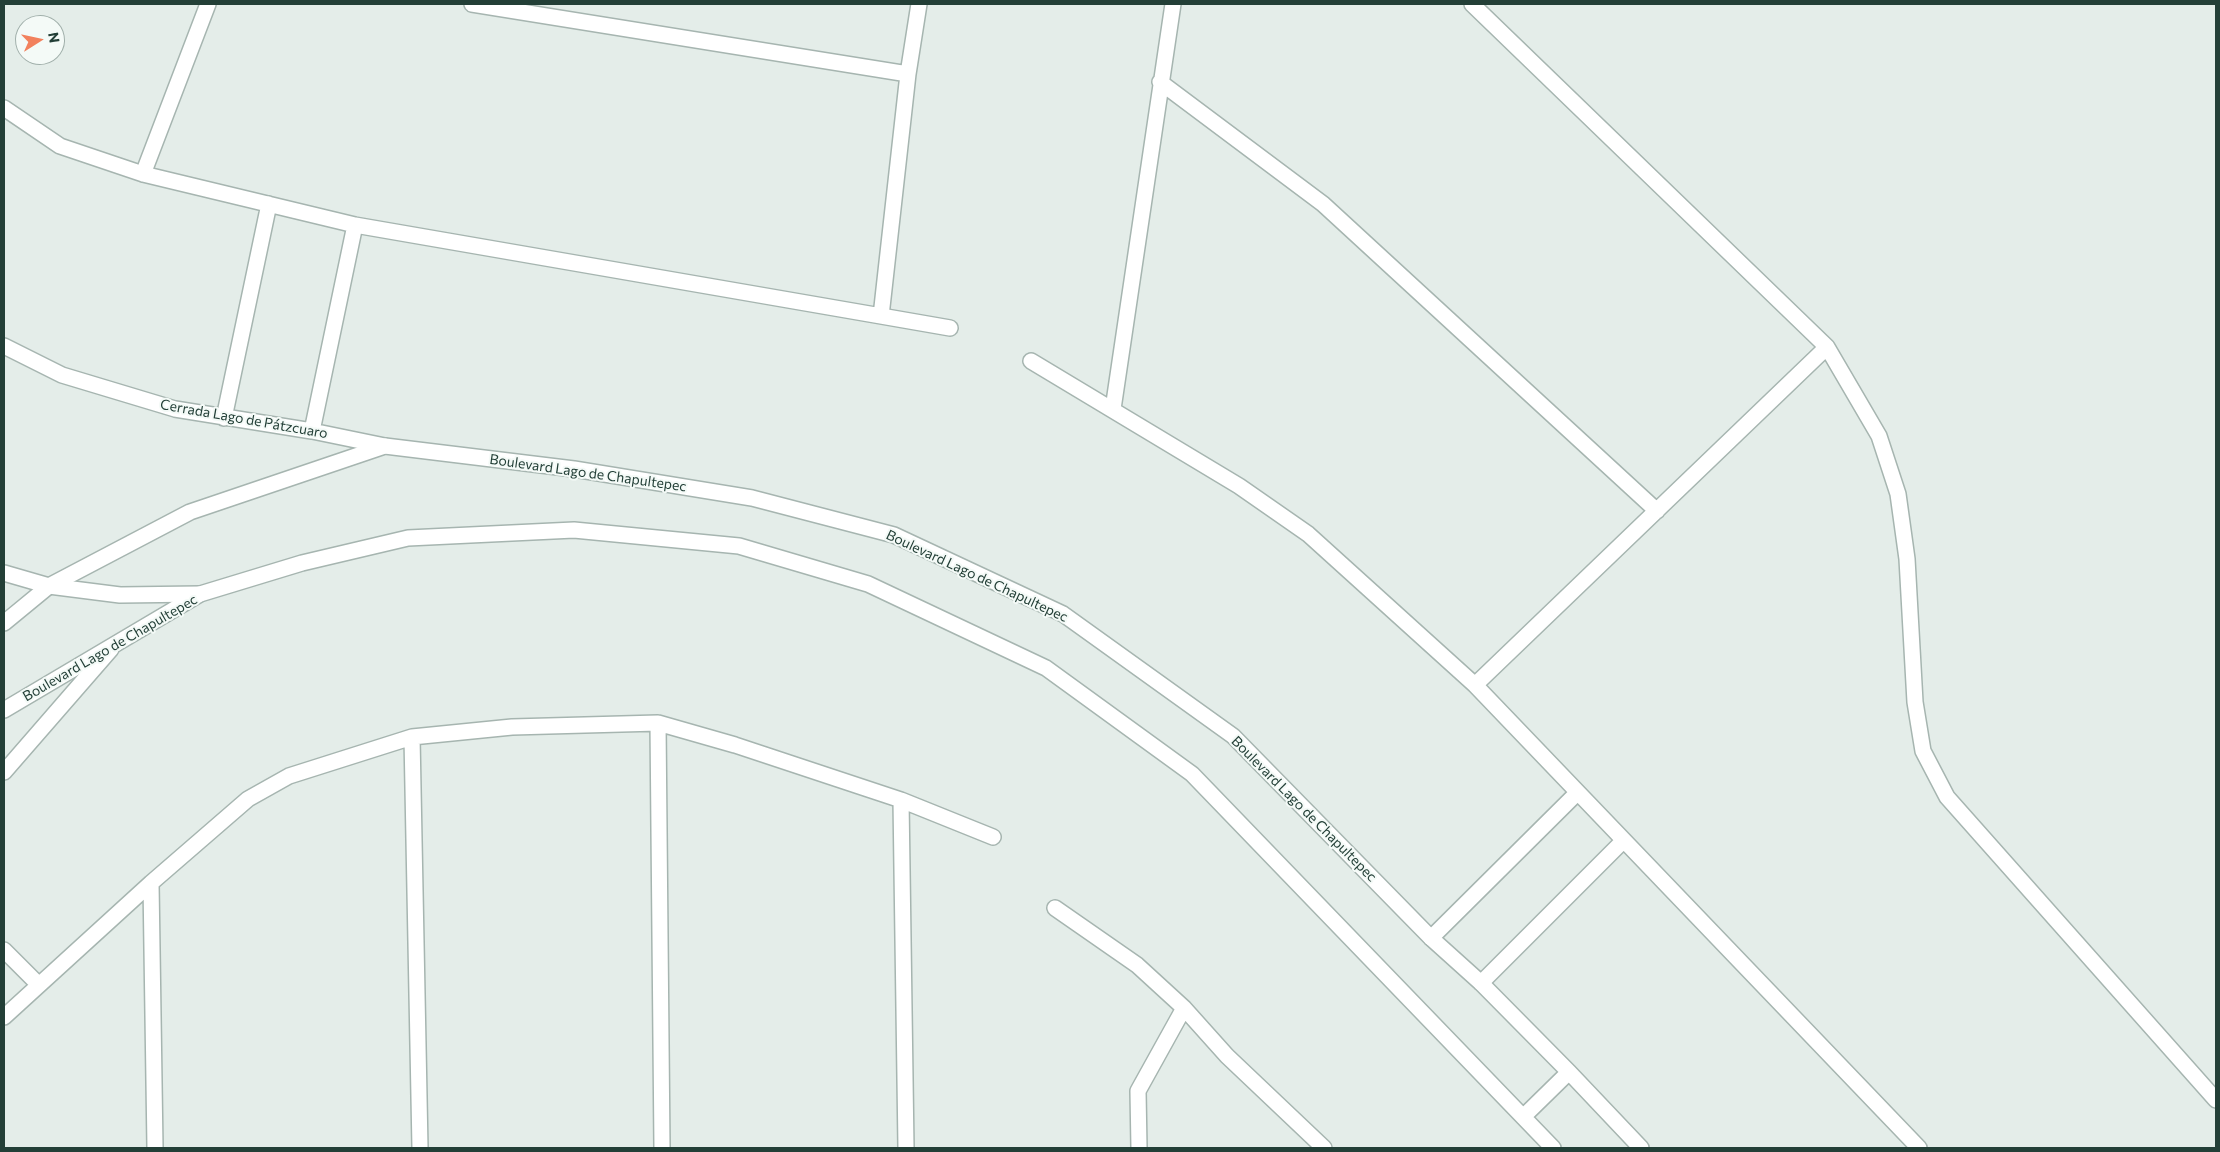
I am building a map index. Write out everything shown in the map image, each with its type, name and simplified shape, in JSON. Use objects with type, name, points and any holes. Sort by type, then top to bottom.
[{"type":"street","points":[[143,174],[208,4]]},
{"type":"street","points":[[472,4],[908,74]]},
{"type":"street","points":[[882,316],[908,74],[920,4]]},
{"type":"street","points":[[1113,409],[1173,4]]},
{"type":"street","points":[[1472,4],[1827,347],[1879,436],[1898,494],[1907,559],[1915,702],[1923,751],[1946,797],[2216,1100]]},
{"type":"street","points":[[1160,82],[1323,204],[1657,511]]},
{"type":"street","points":[[4,108],[60,146],[143,174],[355,225],[950,328]]},
{"type":"street","points":[[224,418],[268,204]]},
{"type":"street","points":[[312,431],[355,225]]},
{"type":"street","name":"Cerrada Lago de Pátzcuaro","points":[[4,346],[62,376],[175,409],[312,431],[385,446]]},
{"type":"street","points":[[1476,685],[1827,347]]},
{"type":"street","points":[[4,359],[21,356]]},
{"type":"street","points":[[1031,360],[1238,486],[1308,534],[1476,685],[1577,793],[1919,1148]]},
{"type":"street","name":"Boulevard Lago de Chapultepec","points":[[4,623],[49,586],[190,512],[385,446],[574,469],[752,498],[894,535],[1063,614],[1233,736],[1431,938],[1480,983],[1569,1072],[1641,1148]]},
{"type":"street","name":"Boulevard Lago de Chapultepec","points":[[4,710],[111,649],[200,594],[302,563],[408,538],[574,530],[739,546],[868,584],[1046,668],[1192,774],[1553,1148]]},
{"type":"street","points":[[4,573],[49,586],[120,595],[200,594]]},
{"type":"street","points":[[4,772],[111,649]]},
{"type":"street","points":[[658,723],[662,1148]]},
{"type":"street","points":[[4,1017],[151,883],[248,799],[289,776],[412,737],[512,727],[658,723],[735,745],[901,800],[993,837]]},
{"type":"street","points":[[412,737],[420,1148]]},
{"type":"street","points":[[1431,938],[1577,793]]},
{"type":"street","points":[[901,800],[906,1148]]},
{"type":"street","points":[[1480,983],[1623,841]]},
{"type":"street","points":[[151,883],[155,1148]]},
{"type":"street","points":[[1055,908],[1137,965],[1184,1008],[1227,1056],[1324,1148]]},
{"type":"street","points":[[4,950],[39,985]]},
{"type":"street","points":[[1139,1148],[1138,1091],[1184,1008]]},
{"type":"street","points":[[1523,1117],[1569,1072]]}]
